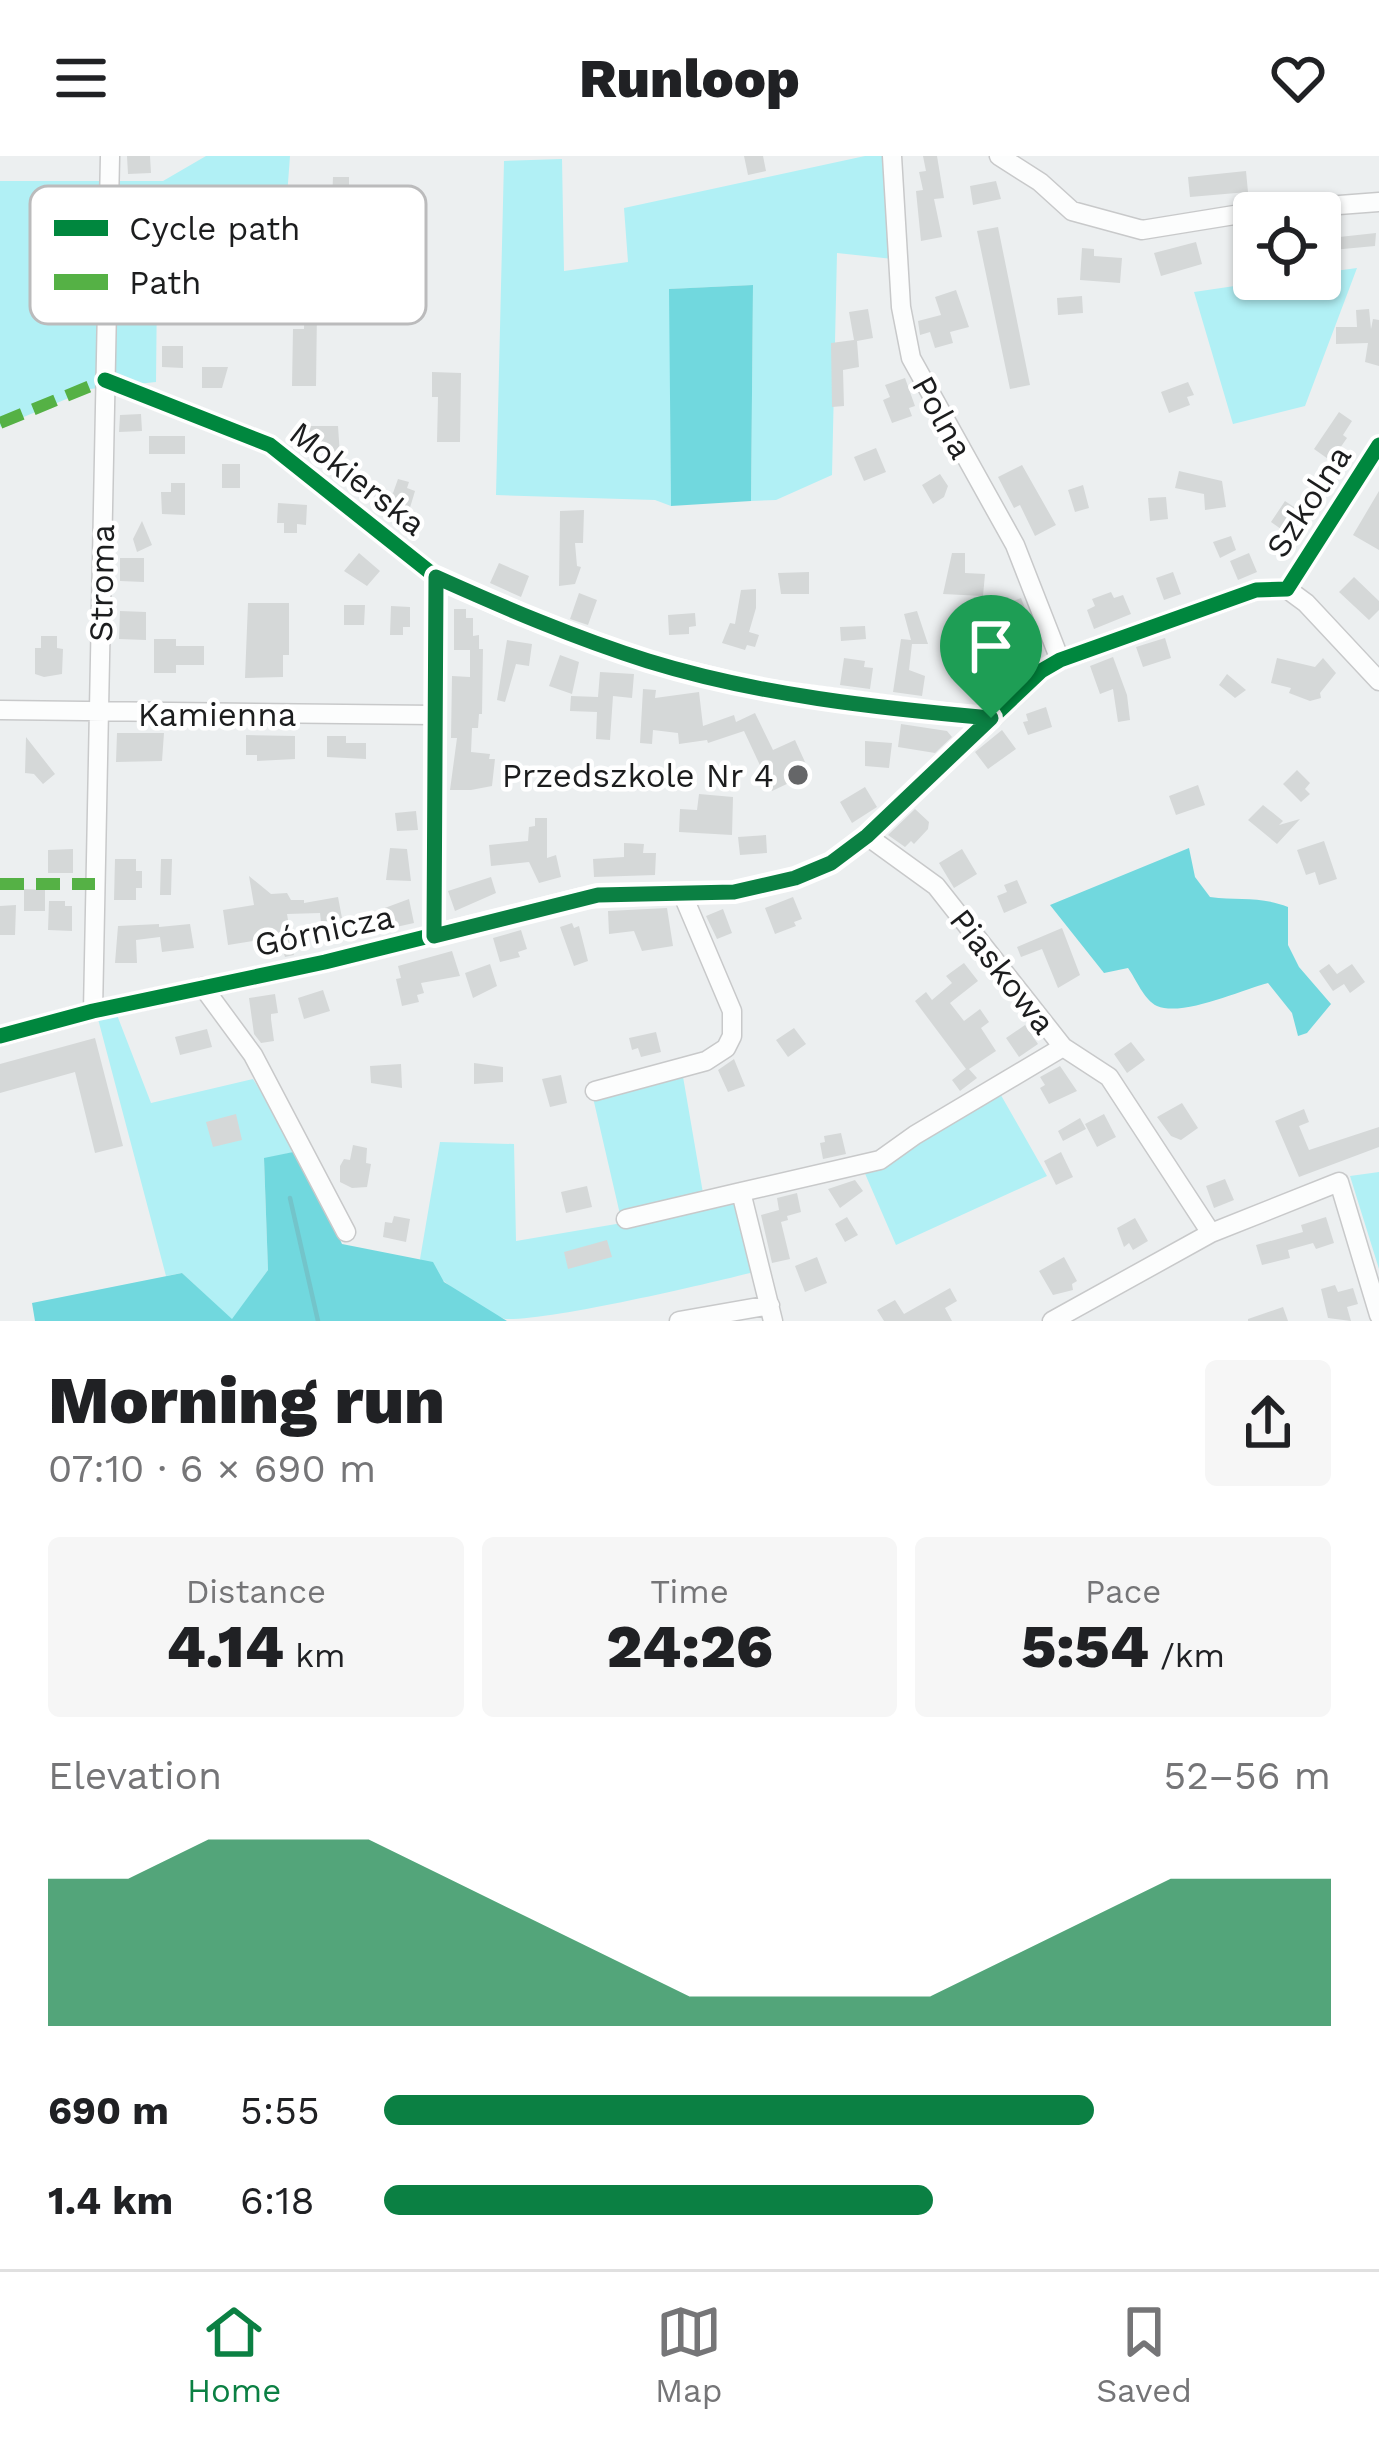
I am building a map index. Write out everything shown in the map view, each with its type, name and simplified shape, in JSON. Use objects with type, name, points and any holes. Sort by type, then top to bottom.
[{"type":"street","name":"Stroma","points":[[109,186],[110,156]]},
{"type":"street","name":"Polna","points":[[892,156],[901,307],[910,358],[1015,545],[1060,660]]},
{"type":"street","points":[[999,156],[1040,182],[1072,211],[1142,230],[1259,211],[1379,202]]},
{"type":"street","name":"Stroma","points":[[93,1011],[106,324]]},
{"type":"street","name":"Mokierska","points":[[105,380],[270,445],[436,577],[522,616],[650,662],[756,688],[991,718]]},
{"type":"street","name":"Szkolna","points":[[1379,445],[1288,589],[1379,681]]},
{"type":"street","points":[[434,936],[436,577]]},
{"type":"street","name":"Górnicza","points":[[0,1036],[598,895],[734,892],[795,878],[831,863],[867,836],[1023,685],[1060,660],[1256,590],[1288,589]]},
{"type":"street","name":"Kamienna","points":[[0,710],[434,715]]},
{"type":"street","name":"Piaskowa","points":[[867,836],[936,886],[1063,1047],[1109,1077],[1211,1233]]},
{"type":"street","points":[[595,1091],[706,1061],[726,1048],[732,1036],[732,1011],[682,892]]},
{"type":"street","points":[[202,987],[253,1055],[346,1232]]},
{"type":"street","points":[[626,1219],[880,1160],[1063,1047]]},
{"type":"street","points":[[1052,1321],[1211,1233],[1339,1182],[1379,1315]]},
{"type":"street","points":[[679,1321],[772,1313],[741,1192]]},
{"type":"shaded area","points":[[206,156],[290,156],[288,186],[30,186],[30,324],[157,324],[156,382],[90,389],[0,427],[0,181],[163,181]]},
{"type":"shaded area","points":[[865,156],[885,156],[893,259],[837,253],[832,475],[776,500],[751,501],[753,285],[670,289],[671,506],[655,500],[496,495],[504,161],[562,159],[564,271],[628,262],[624,208]]},
{"type":"shaded area","points":[[1357,268],[1305,406],[1233,424],[1194,292],[1233,286],[1233,300],[1341,300],[1341,270]]},
{"type":"shaded area","points":[[753,285],[751,501],[671,506],[669,289]]},
{"type":"shaded area","points":[[1189,848],[1195,877],[1210,897],[1288,907],[1288,945],[1299,967],[1331,1004],[1307,1033],[1298,1036],[1292,1013],[1268,983],[1182,1008],[1157,1006],[1128,968],[1104,973],[1050,905]]},
{"type":"shaded area","points":[[117,1015],[151,1103],[253,1079],[298,1151],[264,1159],[268,1270],[232,1320],[182,1273],[166,1276],[98,1019]]},
{"type":"shaded area","points":[[681,1065],[704,1199],[731,1194],[754,1272],[589,1308],[505,1319],[460,1294],[420,1259],[440,1142],[514,1144],[516,1241],[622,1223],[591,1089]]},
{"type":"shaded area","points":[[998,1090],[1047,1176],[896,1245],[863,1169]]},
{"type":"shaded area","points":[[298,1151],[342,1244],[433,1262],[444,1282],[507,1321],[35,1321],[32,1303],[182,1273],[232,1319],[268,1270],[264,1158]]},
{"type":"shaded area","points":[[1379,1172],[1379,1269],[1350,1176]]},
{"type":"building","points":[[127,156],[150,156],[151,173],[128,174]]},
{"type":"building","points":[[744,156],[763,156],[766,171],[748,175]]},
{"type":"building","points":[[923,156],[937,156],[944,198],[934,199],[942,237],[921,241],[916,191],[923,190],[919,172],[926,171]]},
{"type":"building","points":[[1246,171],[1248,192],[1190,197],[1188,177]]},
{"type":"building","points":[[333,177],[349,177],[349,186],[333,186]]},
{"type":"building","points":[[996,181],[1001,199],[973,205],[970,186]]},
{"type":"building","points":[[998,227],[1030,385],[1010,389],[977,231]]},
{"type":"building","points":[[1376,233],[1375,246],[1341,249],[1341,237]]},
{"type":"building","points":[[1196,242],[1202,264],[1161,276],[1154,253]]},
{"type":"building","points":[[1082,248],[1094,249],[1094,256],[1122,258],[1120,283],[1080,280]]},
{"type":"building","points":[[956,290],[969,327],[950,332],[953,343],[935,348],[930,332],[920,335],[918,321],[941,315],[935,297]]},
{"type":"building","points":[[1082,296],[1083,313],[1058,315],[1057,298]]},
{"type":"building","points":[[868,309],[873,338],[857,341],[859,367],[843,370],[844,406],[832,407],[831,343],[854,340],[849,312]]},
{"type":"building","points":[[1369,309],[1371,329],[1373,319],[1379,320],[1379,366],[1365,362],[1368,343],[1336,344],[1336,327],[1357,327],[1356,310]]},
{"type":"building","points":[[304,324],[317,324],[316,386],[292,386],[293,329],[304,329]]},
{"type":"building","points":[[162,346],[183,346],[183,368],[162,367]]},
{"type":"building","points":[[202,367],[228,367],[222,388],[202,388]]},
{"type":"building","points":[[432,372],[461,373],[460,442],[437,442],[438,397],[432,397]]},
{"type":"building","points":[[905,378],[915,406],[909,408],[912,416],[892,423],[883,400],[890,397],[885,385]]},
{"type":"building","points":[[1188,382],[1194,395],[1187,397],[1190,405],[1169,413],[1161,392]]},
{"type":"building","points":[[1339,412],[1352,421],[1331,461],[1314,449]]},
{"type":"building","points":[[141,414],[142,431],[119,432],[120,415]]},
{"type":"building","points":[[309,426],[338,426],[341,470],[327,458],[327,444],[309,444]]},
{"type":"building","points":[[149,436],[185,436],[185,454],[149,454]]},
{"type":"building","points":[[876,448],[886,472],[864,481],[854,457]]},
{"type":"building","points":[[222,464],[240,464],[240,488],[222,488]]},
{"type":"building","points":[[1022,465],[1056,525],[1035,536],[1020,505],[1014,508],[998,477]]},
{"type":"building","points":[[1179,471],[1222,481],[1226,507],[1205,510],[1204,494],[1175,488]]},
{"type":"building","points":[[940,474],[948,486],[944,497],[933,504],[922,485]]},
{"type":"building","points":[[398,479],[409,482],[407,488],[415,491],[409,511],[400,508],[395,520],[386,517],[388,510],[376,506],[375,487],[393,493]]},
{"type":"building","points":[[171,483],[185,483],[185,515],[162,514],[161,492],[171,492]]},
{"type":"building","points":[[1083,485],[1089,508],[1075,512],[1068,490]]},
{"type":"building","points":[[1379,491],[1379,550],[1353,535]]},
{"type":"building","points":[[1166,497],[1168,519],[1150,521],[1148,498]]},
{"type":"building","points":[[1285,501],[1303,513],[1288,534],[1271,522]]},
{"type":"building","points":[[278,503],[307,505],[306,525],[297,524],[297,533],[284,533],[284,523],[277,523]]},
{"type":"building","points":[[584,510],[583,543],[575,543],[577,566],[581,567],[575,584],[559,586],[560,511]]},
{"type":"building","points":[[142,521],[152,545],[137,552],[133,539]]},
{"type":"building","points":[[1231,536],[1236,550],[1220,558],[1213,542]]},
{"type":"building","points":[[359,553],[380,571],[367,586],[344,571]]},
{"type":"building","points":[[952,553],[965,553],[965,573],[985,574],[983,596],[943,594]]},
{"type":"building","points":[[1249,553],[1257,572],[1238,580],[1230,561]]},
{"type":"building","points":[[120,558],[144,558],[144,582],[120,581]]},
{"type":"building","points":[[499,563],[529,576],[521,597],[490,583]]},
{"type":"building","points":[[809,572],[809,594],[781,594],[778,573]]},
{"type":"building","points":[[1173,572],[1181,594],[1164,600],[1156,578]]},
{"type":"building","points":[[1354,577],[1379,601],[1379,610],[1369,620],[1339,592]]},
{"type":"building","points":[[756,589],[749,632],[759,635],[755,647],[747,645],[745,650],[722,643],[730,623],[735,624],[741,590]]},
{"type":"building","points":[[1111,592],[1114,598],[1123,595],[1131,614],[1094,629],[1087,610],[1095,606],[1092,599]]},
{"type":"building","points":[[579,593],[597,600],[588,625],[570,619]]},
{"type":"building","points":[[1021,598],[1042,651],[1024,658],[1017,640],[1025,637],[1013,601]]},
{"type":"building","points":[[248,603],[289,603],[289,655],[283,655],[283,677],[245,678]]},
{"type":"building","points":[[344,605],[365,605],[364,625],[344,625]]},
{"type":"building","points":[[391,606],[410,607],[410,627],[403,627],[403,635],[390,635]]},
{"type":"building","points":[[454,609],[466,609],[466,618],[473,618],[473,636],[479,635],[479,649],[483,649],[482,714],[478,728],[472,728],[471,752],[495,759],[492,786],[471,790],[450,790],[457,738],[451,738],[452,676],[470,677],[470,650],[454,650]]},
{"type":"building","points":[[120,611],[146,612],[146,640],[119,639]]},
{"type":"building","points":[[917,611],[928,644],[912,644],[909,670],[925,676],[922,696],[893,692],[901,639],[911,640],[904,614]]},
{"type":"building","points":[[695,613],[696,626],[689,627],[689,634],[669,635],[668,615]]},
{"type":"building","points":[[865,626],[866,639],[841,641],[840,627]]},
{"type":"building","points":[[41,636],[57,636],[57,648],[63,649],[62,674],[35,674],[35,648],[41,648]]},
{"type":"building","points":[[1165,638],[1171,658],[1143,667],[1136,647]]},
{"type":"building","points":[[154,639],[176,639],[176,646],[204,646],[204,665],[176,665],[176,673],[154,673]]},
{"type":"building","points":[[507,640],[532,644],[529,666],[516,664],[505,702],[497,700]]},
{"type":"building","points":[[560,655],[579,662],[572,694],[549,686]]},
{"type":"building","points":[[1113,657],[1127,695],[1130,720],[1118,722],[1113,689],[1100,694],[1090,666]]},
{"type":"building","points":[[844,658],[865,661],[864,667],[873,668],[870,689],[840,685]]},
{"type":"building","points":[[1277,658],[1315,667],[1323,658],[1336,673],[1321,698],[1310,701],[1289,693],[1291,688],[1271,683]]},
{"type":"building","points":[[600,672],[634,674],[632,698],[613,696],[610,740],[596,739],[597,712],[570,711],[571,696],[598,697]]},
{"type":"building","points":[[1227,674],[1246,690],[1235,698],[1219,685]]},
{"type":"building","points":[[643,689],[656,690],[655,698],[699,692],[703,726],[734,715],[736,722],[755,713],[773,750],[795,740],[810,773],[772,791],[744,731],[708,743],[679,744],[678,733],[653,730],[652,744],[640,743]]},
{"type":"building","points":[[1046,707],[1052,727],[1028,735],[1023,722],[1028,721],[1026,714]]},
{"type":"building","points":[[901,724],[947,731],[952,737],[935,753],[898,747]]},
{"type":"building","points":[[1002,730],[1016,749],[988,769],[975,752]]},
{"type":"building","points":[[117,733],[164,733],[162,761],[116,762]]},
{"type":"building","points":[[246,735],[295,736],[295,759],[257,761],[257,755],[246,755]]},
{"type":"building","points":[[327,736],[366,743],[366,759],[327,757]]},
{"type":"building","points":[[26,737],[55,774],[43,784],[34,774],[25,773]]},
{"type":"building","points":[[865,741],[892,743],[889,768],[865,766]]},
{"type":"building","points":[[1297,770],[1310,783],[1305,789],[1310,794],[1301,802],[1283,784]]},
{"type":"building","points":[[1198,785],[1205,805],[1176,815],[1169,796]]},
{"type":"building","points":[[865,787],[877,807],[852,823],[840,802]]},
{"type":"building","points":[[699,794],[733,797],[732,835],[679,832],[680,809],[697,810]]},
{"type":"building","points":[[1263,805],[1283,821],[1279,825],[1300,819],[1277,844],[1248,820]]},
{"type":"building","points":[[915,809],[929,822],[928,829],[905,847],[888,835]]},
{"type":"building","points":[[416,811],[418,830],[397,831],[395,813]]},
{"type":"building","points":[[535,818],[547,818],[547,858],[556,855],[561,877],[539,883],[529,862],[491,866],[489,845],[528,841]]},
{"type":"building","points":[[766,835],[767,853],[740,855],[738,837]]},
{"type":"building","points":[[1324,841],[1337,879],[1319,885],[1315,872],[1306,875],[1297,850]]},
{"type":"building","points":[[624,843],[644,844],[643,853],[656,853],[655,875],[594,877],[593,859],[624,857]]},
{"type":"building","points":[[390,848],[407,849],[411,881],[386,880]]},
{"type":"building","points":[[73,849],[73,873],[48,873],[48,850]]},
{"type":"building","points":[[962,849],[977,874],[954,888],[939,863]]},
{"type":"building","points":[[115,859],[136,859],[142,888],[136,888],[136,900],[114,900]]},
{"type":"building","points":[[161,859],[172,859],[171,895],[160,895]]},
{"type":"building","points":[[249,876],[271,894],[287,893],[291,900],[304,903],[338,897],[342,918],[321,922],[320,913],[287,914],[294,955],[285,957],[276,930],[265,933],[266,939],[228,945],[223,910],[254,905]]},
{"type":"building","points":[[491,877],[496,893],[455,911],[448,891]]},
{"type":"building","points":[[1017,880],[1027,903],[1004,913],[997,896],[1007,892],[1004,885]]},
{"type":"building","points":[[24,889],[45,890],[45,911],[24,911]]},
{"type":"building","points":[[793,897],[802,919],[775,934],[765,908]]},
{"type":"building","points":[[409,899],[414,923],[387,929],[382,909]]},
{"type":"building","points":[[49,901],[72,906],[72,931],[48,930]]},
{"type":"building","points":[[16,905],[15,935],[0,935],[0,906]]},
{"type":"building","points":[[667,908],[673,946],[642,951],[634,931],[609,934],[608,911]]},
{"type":"building","points":[[723,909],[732,933],[717,939],[706,916]]},
{"type":"building","points":[[572,923],[574,928],[579,926],[588,961],[574,966],[560,927]]},
{"type":"building","points":[[190,924],[194,948],[162,952],[160,937],[136,940],[137,963],[115,963],[118,926]]},
{"type":"building","points":[[1062,928],[1080,975],[1058,988],[1042,949],[1021,957],[1017,947]]},
{"type":"building","points":[[521,930],[527,949],[518,952],[520,957],[500,962],[493,938]]},
{"type":"building","points":[[452,951],[460,976],[421,983],[424,993],[417,995],[419,1002],[402,1006],[398,966]]},
{"type":"building","points":[[964,963],[978,981],[950,1003],[964,1021],[980,1009],[989,1022],[981,1028],[996,1051],[969,1069],[977,1078],[960,1091],[952,1080],[966,1069],[915,1001],[926,992],[932,1000],[952,983],[946,976]]},
{"type":"building","points":[[490,964],[497,986],[473,998],[465,973]]},
{"type":"building","points":[[1329,964],[1337,974],[1352,964],[1365,982],[1350,993],[1344,984],[1333,991],[1319,971]]},
{"type":"building","points":[[323,990],[330,1011],[304,1019],[298,998]]},
{"type":"building","points":[[275,994],[274,1041],[261,1043],[254,1034],[249,998]]},
{"type":"building","points":[[1025,1025],[1038,1044],[1019,1057],[1006,1038]]},
{"type":"building","points":[[794,1028],[806,1044],[788,1057],[776,1040]]},
{"type":"building","points":[[207,1029],[212,1047],[180,1055],[175,1037]]},
{"type":"building","points":[[656,1032],[661,1052],[641,1057],[638,1048],[632,1050],[629,1038]]},
{"type":"building","points":[[95,1038],[123,1146],[95,1153],[75,1072],[0,1093],[0,1064]]},
{"type":"building","points":[[1131,1042],[1145,1060],[1127,1073],[1114,1054]]},
{"type":"building","points":[[734,1059],[745,1086],[728,1092],[718,1070]]},
{"type":"building","points":[[474,1063],[503,1067],[503,1082],[474,1084]]},
{"type":"building","points":[[401,1064],[402,1088],[371,1083],[370,1066]]},
{"type":"building","points":[[1060,1066],[1077,1091],[1049,1104],[1040,1077]]},
{"type":"building","points":[[561,1075],[567,1103],[550,1107],[542,1079]]},
{"type":"building","points":[[1182,1103],[1198,1128],[1181,1140],[1171,1136],[1157,1117]]},
{"type":"building","points":[[1304,1109],[1309,1122],[1299,1126],[1309,1150],[1379,1127],[1379,1147],[1299,1177],[1275,1121]]},
{"type":"building","points":[[236,1114],[242,1140],[213,1147],[206,1122]]},
{"type":"building","points":[[1104,1114],[1116,1137],[1097,1147],[1085,1124]]},
{"type":"building","points":[[1080,1118],[1086,1129],[1063,1141],[1058,1131]]},
{"type":"building","points":[[841,1133],[846,1154],[823,1159],[820,1143],[825,1142],[824,1136]]},
{"type":"building","points":[[353,1145],[367,1148],[366,1163],[371,1164],[367,1187],[352,1188],[340,1182],[340,1166],[344,1159],[350,1160]]},
{"type":"building","points":[[1061,1152],[1073,1177],[1056,1185],[1044,1161]]},
{"type":"building","points":[[1225,1179],[1234,1200],[1214,1208],[1206,1186]]},
{"type":"building","points":[[855,1180],[863,1191],[840,1208],[828,1189]]},
{"type":"building","points":[[587,1186],[592,1207],[566,1213],[561,1192]]},
{"type":"building","points":[[797,1193],[801,1212],[781,1222],[790,1259],[772,1263],[761,1215],[779,1210],[777,1198]]},
{"type":"building","points":[[394,1216],[410,1219],[406,1242],[383,1237],[385,1222],[392,1223]]},
{"type":"building","points":[[847,1217],[858,1235],[845,1242],[835,1224]]},
{"type":"building","points":[[1326,1217],[1334,1243],[1288,1250],[1290,1258],[1262,1265],[1256,1245],[1303,1232],[1301,1225]]},
{"type":"building","points":[[1135,1218],[1148,1241],[1133,1250],[1129,1243],[1124,1247],[1117,1228]]},
{"type":"building","points":[[607,1240],[612,1257],[568,1269],[564,1252]]},
{"type":"building","points":[[817,1257],[827,1283],[805,1292],[795,1266]]},
{"type":"building","points":[[1064,1257],[1077,1281],[1073,1290],[1053,1295],[1039,1271]]},
{"type":"building","points":[[1335,1285],[1338,1292],[1353,1288],[1358,1304],[1347,1307],[1351,1321],[1328,1318],[1321,1289]]},
{"type":"building","points":[[950,1288],[957,1301],[945,1308],[952,1321],[884,1321],[877,1310],[895,1300],[904,1314]]},
{"type":"building","points":[[1283,1307],[1288,1321],[1248,1321],[1248,1319]]},
{"type":"waterway","points":[[290,1198],[318,1321]]},
{"type":"marked path","points":[[0,423],[105,380]]},
{"type":"marked path","points":[[0,884],[95,884]]},
{"type":"cycle path","points":[[105,380],[270,445],[436,577],[522,616],[650,662],[756,688],[991,719]]},
{"type":"cycle path","points":[[0,1036],[582,898],[734,892],[795,878],[831,863],[867,836],[1041,671],[1256,590],[1287,589],[1379,445]]},
{"type":"place","name":"Przedszkole Nr 4","points":[[798,775]]},
{"type":"route","points":[[436,577],[522,616],[650,662],[756,688],[991,718],[867,836],[831,863],[795,878],[734,892],[598,895],[434,936],[436,577]]}]
